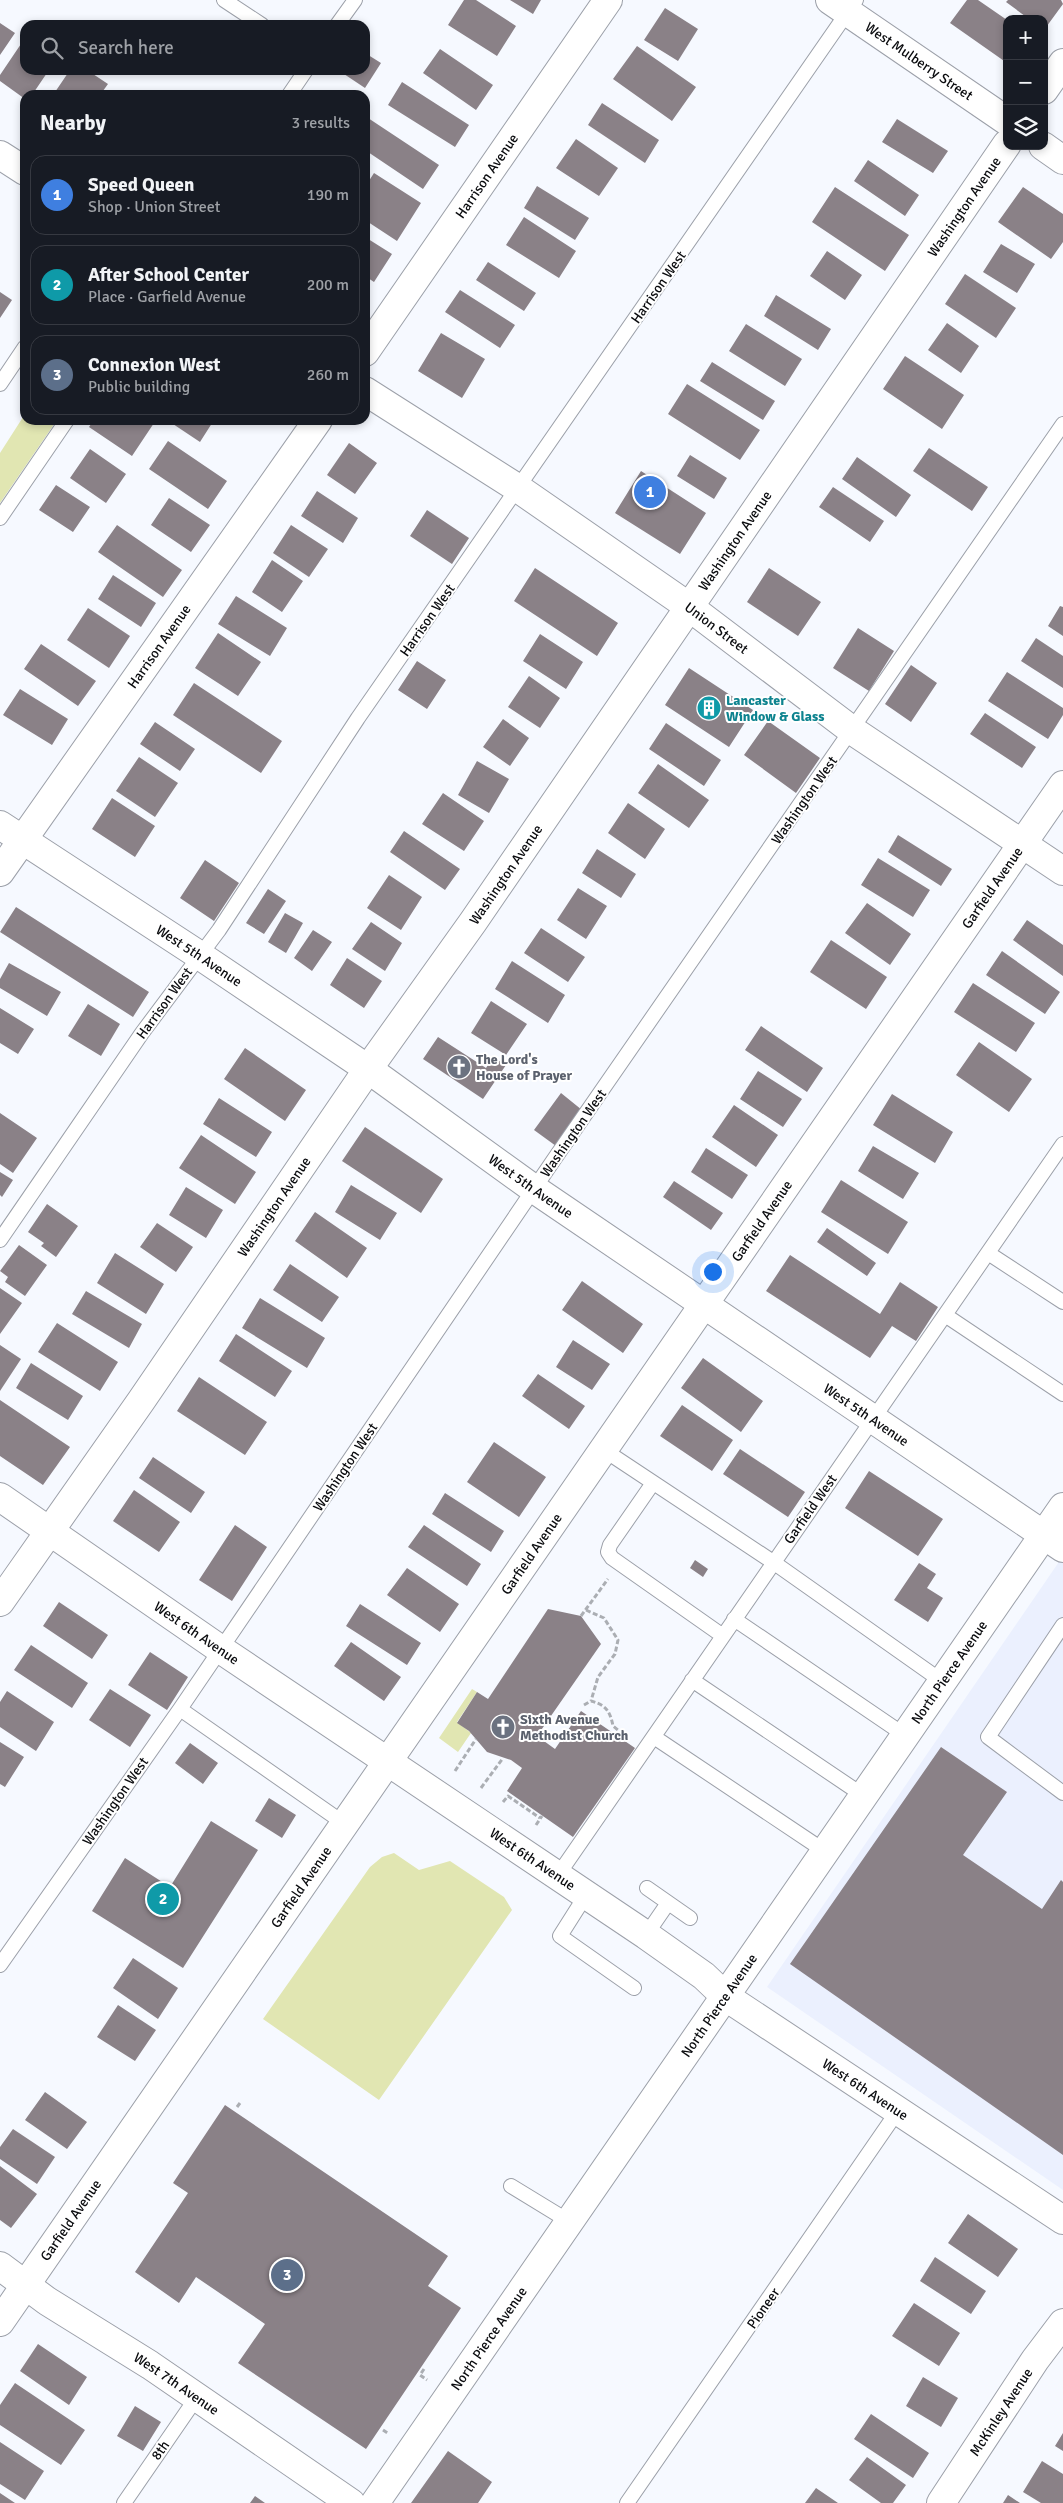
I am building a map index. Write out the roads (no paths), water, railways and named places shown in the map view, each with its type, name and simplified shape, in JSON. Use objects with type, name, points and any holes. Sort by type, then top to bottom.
[{"type":"street","name":"Harrison Avenue","points":[[370,345],[608,0]]},
{"type":"street","name":"West Mulberry Street","points":[[845,4],[1003,118]]},
{"type":"street","points":[[1048,84],[1063,63]]},
{"type":"street","name":"Washington Avenue","points":[[0,1602],[368,1069],[473,922],[688,606],[1003,150]]},
{"type":"street","points":[[1048,150],[1063,160]]},
{"type":"street","points":[[0,155],[20,168]]},
{"type":"street","name":"Union Street","points":[[370,394],[518,490],[688,606],[853,731],[1063,871]]},
{"type":"street","name":"Harrison Avenue","points":[[0,872],[314,425]]},
{"type":"street","name":"Garfield Avenue","points":[[0,2322],[1063,785]]},
{"type":"street","name":"West 5th Avenue","points":[[0,825],[199,955],[368,1069],[534,1190],[1053,1541]]},
{"type":"street","name":"West 6th Avenue","points":[[0,1497],[220,1649],[646,1935],[704,1976],[726,1997],[897,2112],[1063,2220]]},
{"type":"street","name":"North Pierce Avenue","points":[[375,2503],[942,1682],[1053,1541],[1063,1507]]},
{"type":"street","name":"West 7th Avenue","points":[[0,2266],[47,2301],[197,2397],[352,2503]]},
{"type":"street","name":"McKinley Avenue","points":[[941,2503],[1034,2360],[1063,2322]]},
{"type":"lane","points":[[224,0],[254,20]]},
{"type":"lane","points":[[341,20],[355,0]]},
{"type":"lane","name":"Harrison West","points":[[0,1240],[142,1033],[219,930],[364,710],[518,490],[845,4]]},
{"type":"lane","points":[[292,90],[303,75]]},
{"type":"lane","points":[[0,384],[20,354]]},
{"type":"lane","name":"Washington West","points":[[0,1965],[180,1709],[534,1190],[853,731],[1063,424]]},
{"type":"lane","points":[[0,518],[64,425]]},
{"type":"lane","name":"Garfield West","points":[[558,1875],[1063,1144]]},
{"type":"lane","points":[[988,1253],[1063,1302]]},
{"type":"lane","points":[[945,1315],[1063,1394]]},
{"type":"lane","points":[[604,1450],[773,1562],[942,1682]]},
{"type":"lane","points":[[653,1482],[610,1545],[610,1555],[723,1636]]},
{"type":"lane","points":[[734,1619],[906,1736]]},
{"type":"lane","points":[[1063,1625],[988,1737],[1063,1793]]},
{"type":"lane","points":[[692,1680],[864,1796]]},
{"type":"lane","points":[[180,1709],[345,1824]]},
{"type":"lane","points":[[654,1737],[826,1852]]},
{"type":"lane","points":[[647,1888],[690,1918]]},
{"type":"lane","points":[[586,1895],[560,1936],[634,1988]]},
{"type":"lane","points":[[646,1935],[668,1903]]},
{"type":"lane","name":"Pioneer","points":[[627,2503],[897,2112]]},
{"type":"lane","points":[[512,2186],[570,2222]]},
{"type":"lane","name":"8th","points":[[124,2503],[197,2397]]},
{"type":"place","name":"Speed Queen","points":[[650,492]]},
{"type":"place","name":"Lancaster Window & Glass","points":[[709,708]]},
{"type":"place","name":"The Lord's House of Prayer","points":[[459,1067]]},
{"type":"place","name":"Sixth Avenue Methodist Church","points":[[503,1727]]},
{"type":"place","name":"After School Center","points":[[163,1899]]},
{"type":"place","name":"Connexion West","points":[[287,2275]]}]
